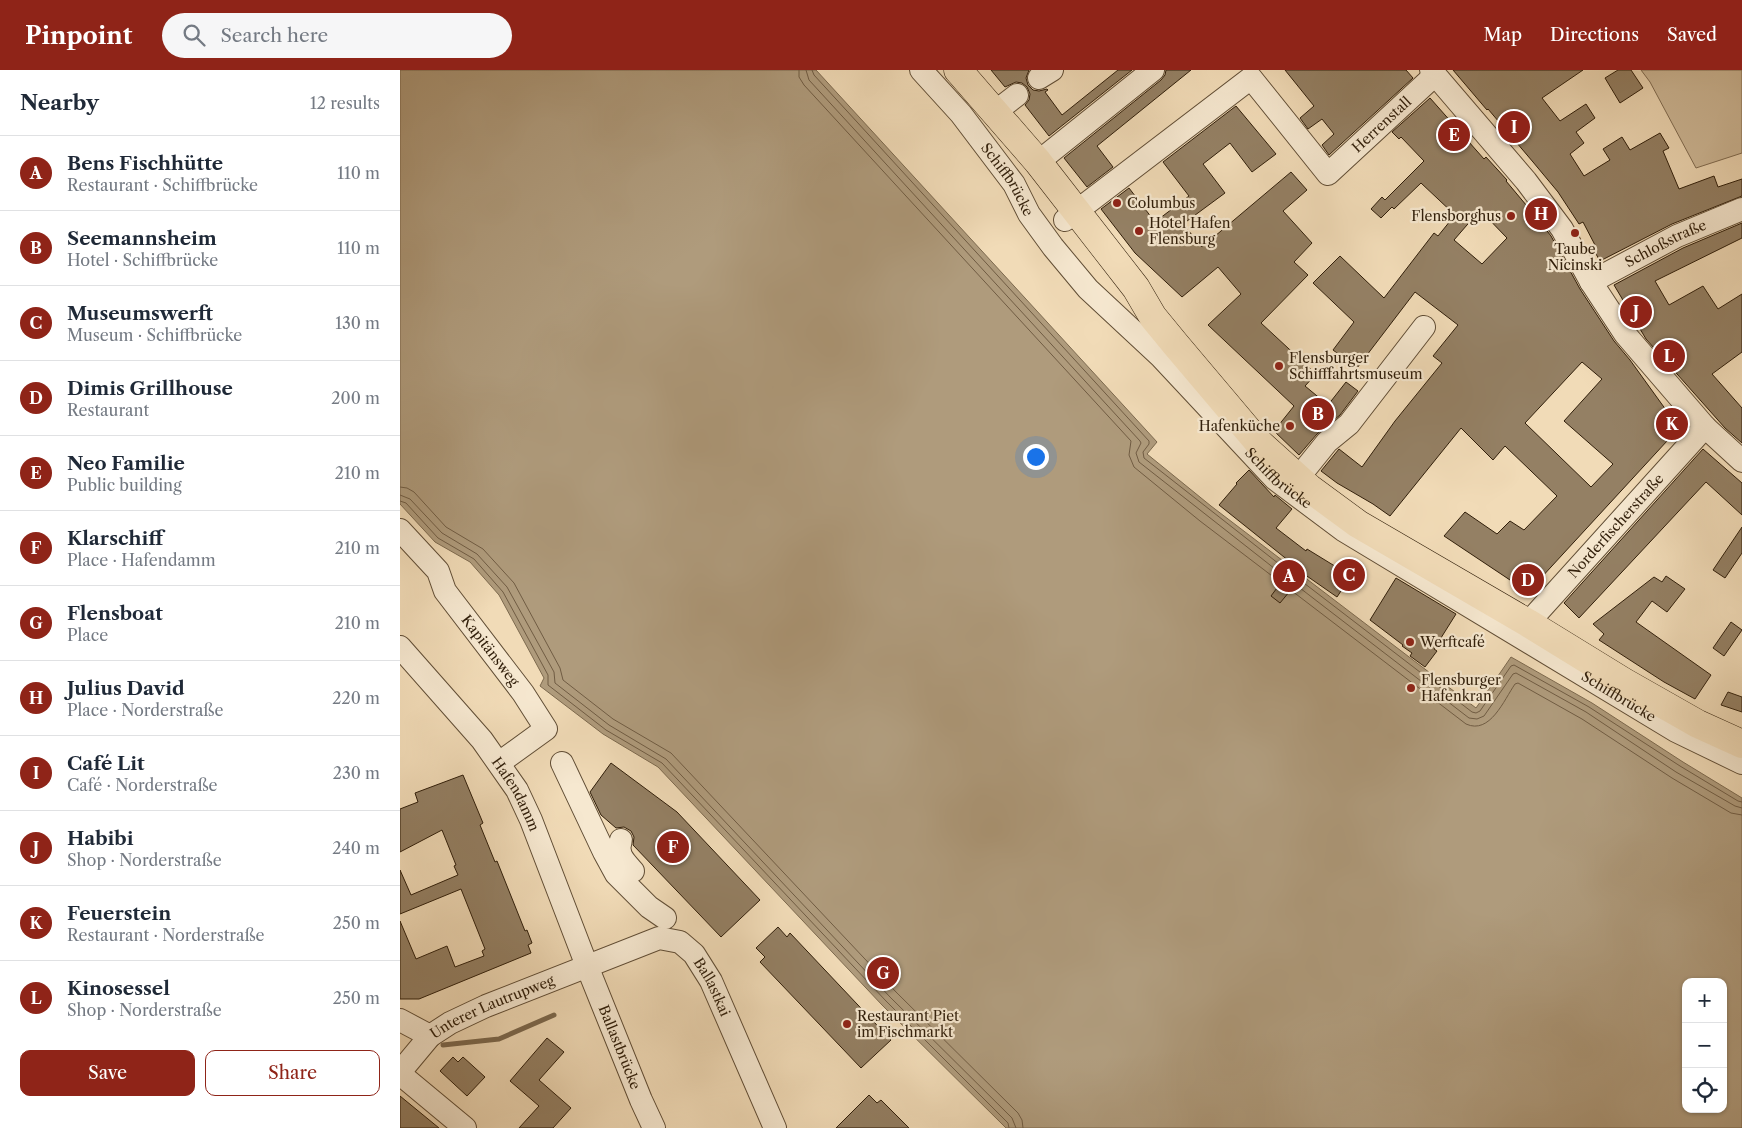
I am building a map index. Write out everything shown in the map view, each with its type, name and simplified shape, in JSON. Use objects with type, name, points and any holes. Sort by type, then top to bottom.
[{"type":"main road","name":"Schiffbrücke","points":[[938,70],[1136,288],[1153,317],[1258,442],[1309,488],[1358,524],[1528,623],[1624,682],[1690,720],[1742,744]]},
{"type":"main road","name":"Schiffbrücke","points":[[958,70],[1038,162],[1071,216]]},
{"type":"street","name":"Schiffbrücke","points":[[921,70],[961,114],[1014,184],[1029,214],[1048,241],[1088,289],[1161,357],[1275,479],[1342,530],[1676,731],[1742,763]]},
{"type":"street","points":[[1038,162],[1153,70]]},
{"type":"street","name":"Herrenstall","points":[[1071,216],[1251,78],[1328,174],[1433,73]]},
{"type":"street","points":[[1433,73],[1526,181],[1562,229],[1591,282],[1625,334],[1705,427],[1742,462]]},
{"type":"street","points":[[995,112],[1017,95]]},
{"type":"street","name":"Schloßstraße","points":[[1591,282],[1677,236],[1742,209]]},
{"type":"street","points":[[1298,478],[1327,442],[1349,424],[1424,327]]},
{"type":"street","name":"Norderfischerstraße","points":[[1528,623],[1705,427]]},
{"type":"street","name":"Kapitänsweg","points":[[400,530],[438,571],[445,591],[523,692],[546,729],[500,763]]},
{"type":"street","name":"Hafendamm","points":[[400,648],[482,740],[500,763],[517,790],[531,820],[587,966]]},
{"type":"street","points":[[562,764],[616,874],[649,907],[662,928]]},
{"type":"street","points":[[587,966],[662,928],[669,908],[621,858],[618,850],[621,840]]},
{"type":"street","name":"Ballastkai","points":[[662,928],[694,954],[711,981],[775,1128]]},
{"type":"street","name":"Unterer Lautrupweg","points":[[400,1020],[430,1036],[450,1023],[486,1006],[587,966]]},
{"type":"street","name":"Ballastbrücke","points":[[587,966],[654,1128]]},
{"type":"street","points":[[430,1036],[400,1073],[465,1128]]},
{"type":"shaded area","points":[[1641,70],[1742,70],[1742,153],[1696,168],[1650,82]]},
{"type":"water","points":[[400,70],[816,70],[1157,442],[1147,454],[1211,506],[1476,708],[1511,657],[1592,703],[1742,798],[1742,1128],[1006,1128],[882,1005],[658,767],[603,734],[540,686],[544,678],[499,595],[470,562],[435,542],[400,504]]},
{"type":"building","points":[[991,70],[1029,70],[1026,78],[1028,85],[1033,90],[1047,89],[1045,92],[1062,115],[1118,70],[1132,70],[1049,136],[1025,105],[1029,100],[1030,94],[1027,87],[1022,83],[1016,82],[1005,87]]},
{"type":"building","points":[[1166,70],[1191,70],[1097,146],[1113,167],[1087,187],[1064,158],[1161,80]]},
{"type":"building","points":[[1285,70],[1406,70],[1413,78],[1329,155],[1322,145],[1334,134],[1322,119],[1308,129],[1300,118],[1314,106]]},
{"type":"building","points":[[1453,70],[1583,70],[1542,98],[1560,121],[1586,104],[1595,118],[1576,132],[1584,143],[1570,154],[1584,176],[1610,160],[1603,149],[1622,137],[1630,150],[1660,133],[1669,148],[1663,151],[1679,189],[1714,176],[1718,187],[1742,179],[1742,196],[1672,224],[1600,261],[1592,247],[1595,245],[1583,222],[1579,224],[1558,192]]},
{"type":"building","points":[[1618,70],[1631,70],[1643,88],[1620,103],[1605,78]]},
{"type":"building","points":[[1430,98],[1484,159],[1486,157],[1507,180],[1551,236],[1580,289],[1614,341],[1679,428],[1528,592],[1444,536],[1465,512],[1497,534],[1510,521],[1524,530],[1557,496],[1505,446],[1493,460],[1461,428],[1390,516],[1321,471],[1339,449],[1362,467],[1395,421],[1442,363],[1433,356],[1458,325],[1415,292],[1357,368],[1333,350],[1354,322],[1313,283],[1340,256],[1384,298],[1434,233],[1438,236],[1455,215],[1421,183],[1394,209],[1392,207],[1381,218],[1371,209],[1382,197],[1385,200],[1424,161],[1401,137],[1399,139],[1392,132]],"holes":[[[1480,210],[1507,238],[1482,264],[1454,240]],[[1582,362],[1602,379],[1564,421],[1613,464],[1591,487],[1525,423]]]},
{"type":"building","points":[[1236,106],[1276,154],[1252,172],[1230,143],[1203,164],[1225,193],[1183,224],[1202,247],[1291,172],[1307,190],[1283,211],[1312,243],[1294,262],[1308,275],[1261,323],[1316,374],[1305,386],[1328,405],[1346,382],[1358,391],[1340,415],[1317,434],[1299,455],[1274,431],[1294,406],[1208,325],[1241,294],[1218,267],[1182,297],[1135,253],[1101,209],[1129,188],[1155,222],[1189,196],[1163,162]]},
{"type":"building","points":[[1742,223],[1742,238],[1655,281],[1669,305],[1703,286],[1718,309],[1742,294],[1742,352],[1712,374],[1742,408],[1742,443],[1725,428],[1646,339],[1614,285],[1683,248]]},
{"type":"building","points":[[1703,449],[1742,483],[1742,515],[1706,482],[1579,618],[1564,603]]},
{"type":"building","points":[[1249,470],[1274,497],[1275,495],[1292,509],[1276,528],[1306,551],[1307,549],[1351,576],[1337,597],[1304,574],[1280,603],[1271,596],[1294,565],[1219,505]]},
{"type":"building","points":[[1742,527],[1742,553],[1725,578],[1713,570]]},
{"type":"building","points":[[1666,576],[1685,589],[1667,612],[1652,601],[1636,622],[1711,675],[1695,699],[1664,682],[1599,640],[1604,634],[1593,624],[1654,577],[1662,582]]},
{"type":"building","points":[[1396,578],[1456,614],[1434,649],[1437,651],[1425,667],[1410,656],[1412,653],[1403,645],[1370,620]]},
{"type":"building","points":[[1731,622],[1742,630],[1724,656],[1713,648]]},
{"type":"building","points":[[1728,692],[1742,697],[1742,712],[1721,705]]},
{"type":"building","points":[[611,763],[677,812],[760,900],[721,937],[633,845],[634,837],[631,831],[624,827],[616,828],[601,815],[590,792]]},
{"type":"building","points":[[463,775],[483,823],[480,825],[495,862],[497,861],[525,931],[527,930],[532,943],[528,945],[531,953],[419,999],[400,999],[400,921],[416,959],[447,946],[455,967],[484,956],[482,951],[485,949],[461,889],[400,914],[400,870],[411,895],[458,875],[442,830],[400,852],[400,809],[418,802],[415,793]]},
{"type":"building","points":[[778,927],[787,937],[790,933],[891,1040],[861,1068],[760,962],[765,957],[756,948]]},
{"type":"building","points":[[547,1038],[564,1052],[539,1080],[571,1108],[553,1128],[519,1128],[539,1106],[510,1081]]},
{"type":"building","points":[[453,1057],[458,1062],[463,1057],[485,1077],[467,1096],[440,1071]]},
{"type":"building","points":[[869,1095],[877,1103],[881,1100],[909,1128],[836,1128]]},
{"type":"building","points":[[400,1096],[439,1128],[400,1128]]},
{"type":"waterway","points":[[443,1045],[499,1039],[554,1015]]},
{"type":"place","name":"Café Lit","points":[[1514,127]]},
{"type":"place","name":"Neo Familie","points":[[1454,135]]},
{"type":"place","name":"Columbus","points":[[1117,203]]},
{"type":"place","name":"Julius David","points":[[1541,214]]},
{"type":"place","name":"Flensborghus","points":[[1511,216]]},
{"type":"place","name":"Hotel Hafen Flensburg","points":[[1139,231]]},
{"type":"place","name":"Taube Nicinski","points":[[1575,233]]},
{"type":"place","name":"Habibi","points":[[1636,312]]},
{"type":"place","name":"Kinosessel","points":[[1669,356]]},
{"type":"place","name":"Flensburger Schifffahrtsmuseum","points":[[1279,366]]},
{"type":"place","name":"Seemannsheim","points":[[1318,414]]},
{"type":"place","name":"Feuerstein","points":[[1672,424]]},
{"type":"place","name":"Hafenküche","points":[[1290,426]]},
{"type":"place","name":"Museumswerft","points":[[1349,575]]},
{"type":"place","name":"Bens Fischhütte","points":[[1289,576]]},
{"type":"place","name":"Dimis Grillhouse","points":[[1528,580]]},
{"type":"place","name":"Werftcafé","points":[[1410,642]]},
{"type":"place","name":"Flensburger Hafenkran","points":[[1411,688]]},
{"type":"place","name":"Klarschiff","points":[[673,847]]},
{"type":"place","name":"Flensboat","points":[[883,973]]},
{"type":"place","name":"Restaurant Piet im Fischmarkt","points":[[847,1024]]}]
